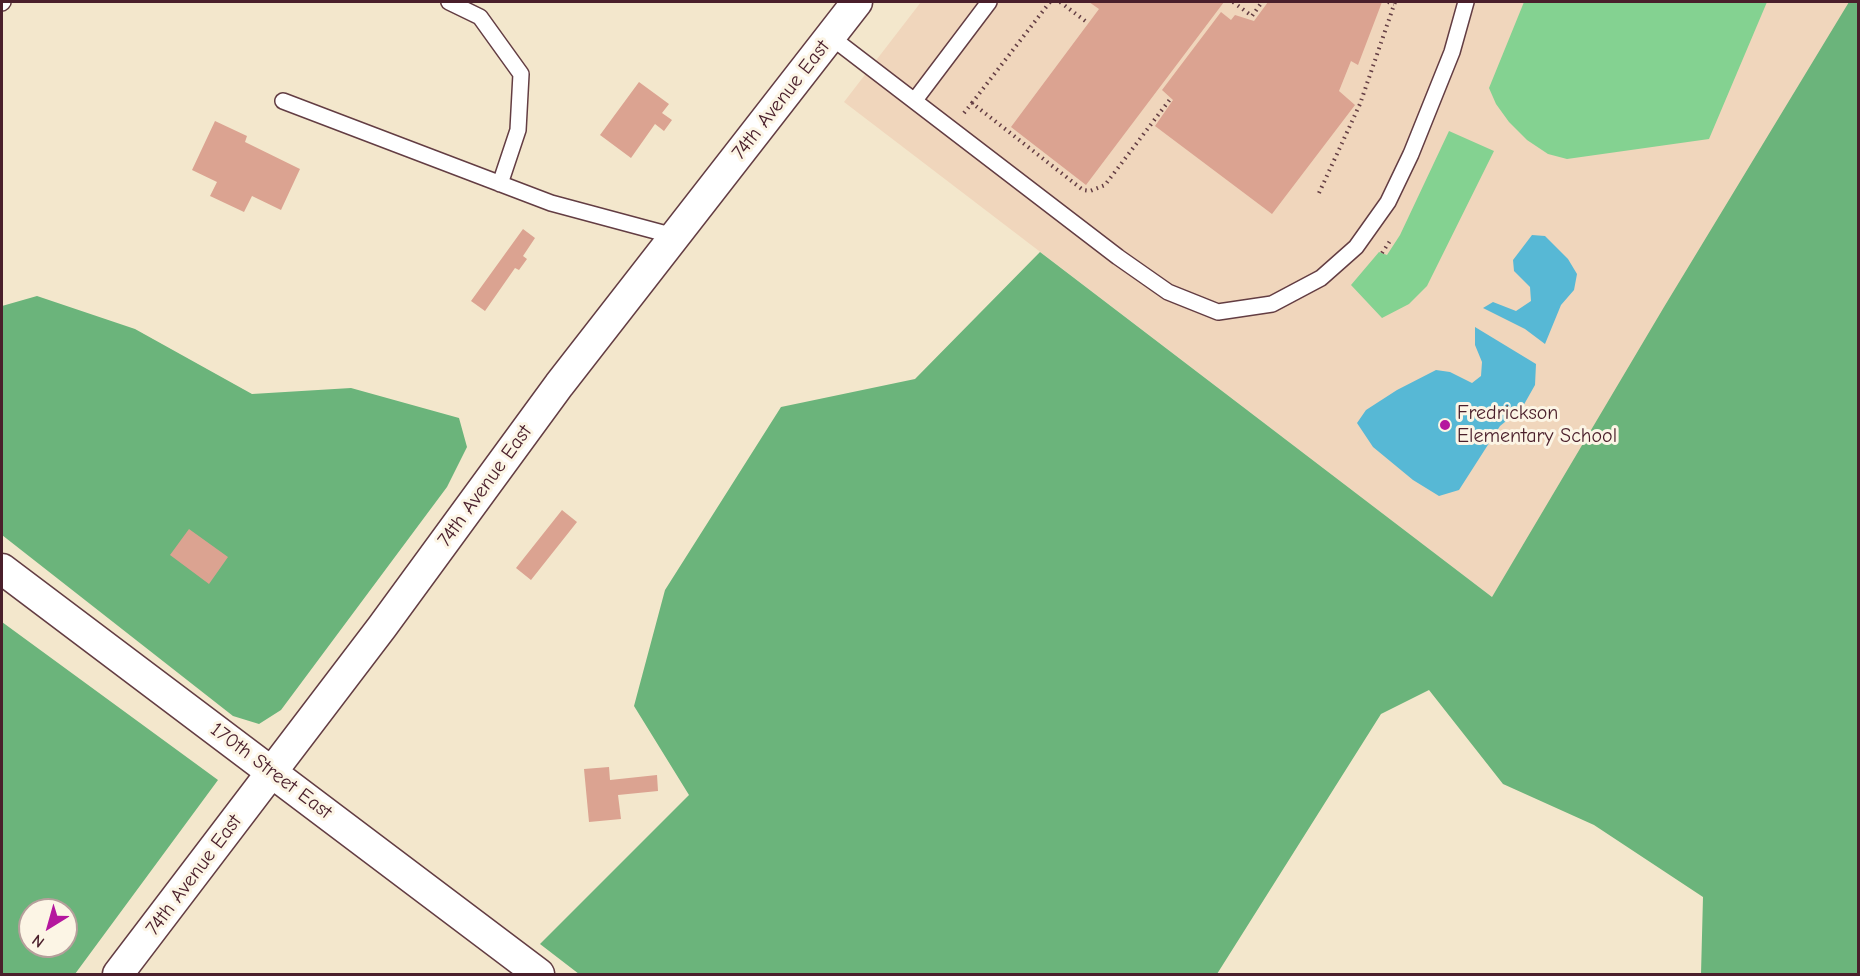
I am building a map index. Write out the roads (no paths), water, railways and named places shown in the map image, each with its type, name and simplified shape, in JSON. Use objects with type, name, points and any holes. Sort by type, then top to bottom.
[{"type":"street","name":"74th Avenue East","points":[[118,975],[382,627],[559,385],[857,2]]},
{"type":"street","name":"170th Street East","points":[[2,569],[539,975]]},
{"type":"lane","points":[[449,2],[480,16],[521,74],[518,130],[500,184]]},
{"type":"lane","points":[[915,100],[989,2]]},
{"type":"lane","points":[[831,37],[1118,257],[1168,292],[1218,312],[1272,304],[1321,278],[1356,247],[1388,202],[1411,154],[1452,52],[1467,2]]},
{"type":"lane","points":[[282,100],[551,203],[674,236]]},
{"type":"water","points":[[1532,235],[1545,236],[1568,259],[1577,274],[1574,290],[1561,305],[1545,344],[1525,329],[1483,308],[1493,302],[1516,311],[1531,301],[1530,287],[1514,271],[1513,260]]},
{"type":"water","points":[[1475,327],[1536,364],[1535,385],[1522,408],[1500,426],[1459,490],[1439,496],[1413,480],[1373,447],[1357,423],[1366,410],[1397,390],[1436,370],[1450,372],[1472,383],[1481,376],[1482,362],[1475,345]]},
{"type":"place","name":"Fredrickson Elementary School","points":[[1445,425]]}]
